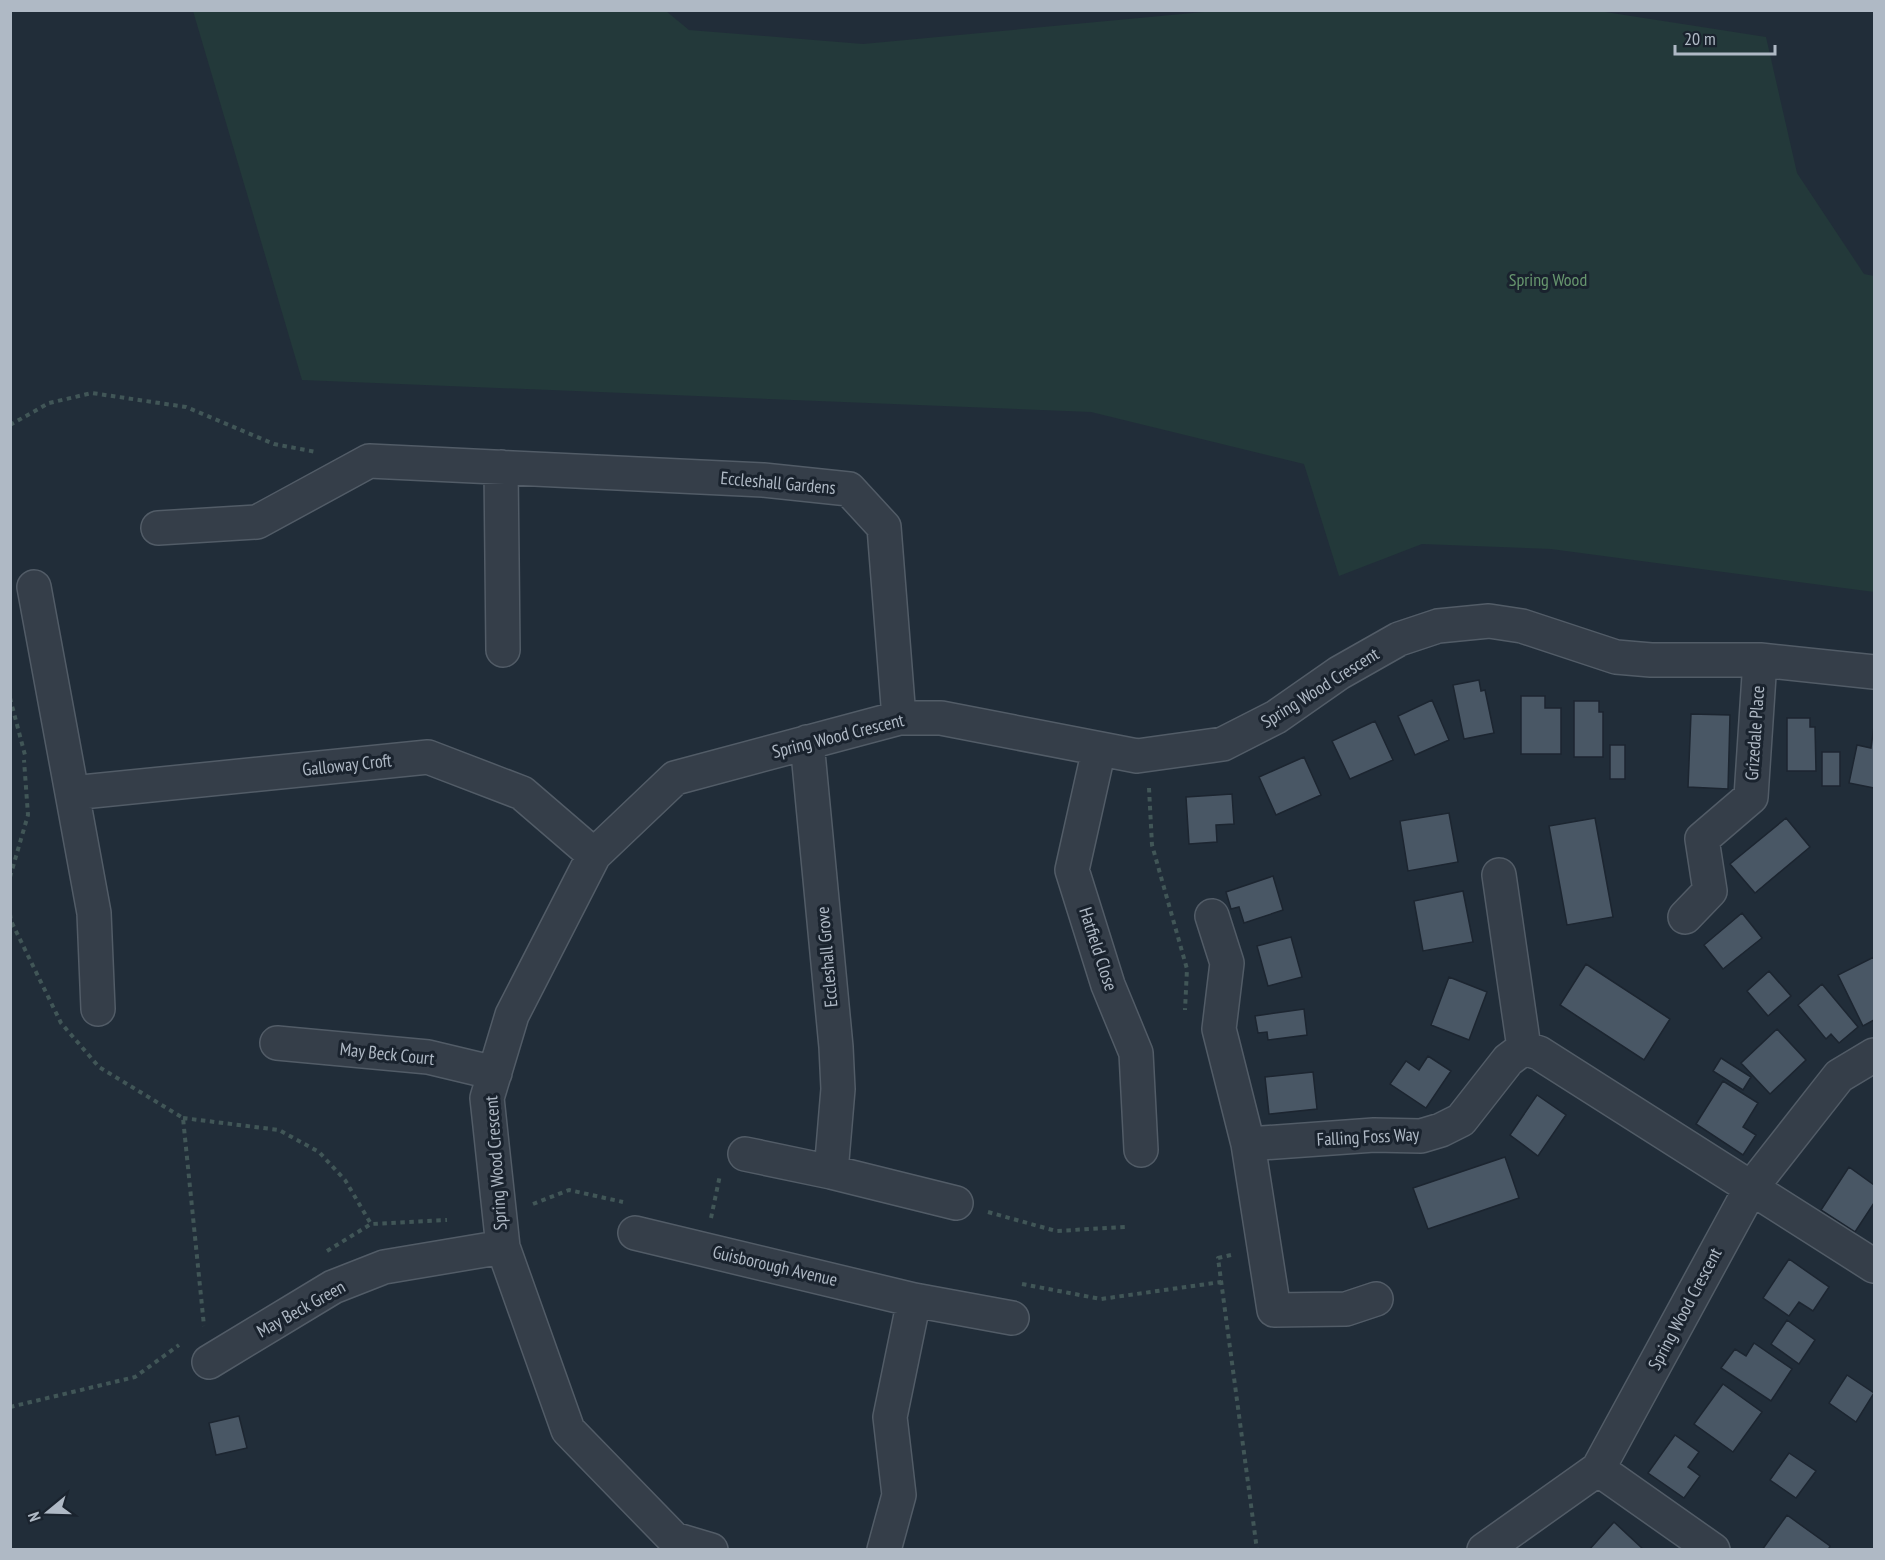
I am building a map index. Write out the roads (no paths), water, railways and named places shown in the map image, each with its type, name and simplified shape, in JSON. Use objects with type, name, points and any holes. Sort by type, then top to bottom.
[{"type":"street","name":"Eccleshall Gardens","points":[[158,528],[257,522],[369,461],[763,480],[849,489],[884,527],[899,718]]},
{"type":"street","points":[[501,467],[503,650]]},
{"type":"street","points":[[34,587],[94,913],[99,1009]]},
{"type":"street","name":"Spring Wood Crescent","points":[[711,1550],[674,1539],[568,1430],[503,1247],[488,1098],[512,1015],[594,855],[675,778],[899,718],[941,718],[1137,756],[1223,744],[1276,717],[1339,673],[1399,639],[1438,626],[1489,621],[1522,626],[1616,657],[1651,660],[1760,660],[1875,672]]},
{"type":"street","name":"Grizedale Place","points":[[1685,917],[1710,891],[1702,839],[1751,797],[1760,660]]},
{"type":"street","name":"Eccleshall Grove","points":[[807,742],[836,1047],[837,1089],[831,1172]]},
{"type":"street","name":"Hatfield Close","points":[[1098,749],[1072,870],[1108,985],[1136,1053],[1141,1150]]},
{"type":"street","name":"Galloway Croft","points":[[72,793],[428,757],[522,793],[594,855]]},
{"type":"street","points":[[1499,875],[1524,1048],[1539,1053],[1875,1266]]},
{"type":"street","points":[[1212,916],[1227,963],[1219,1029],[1248,1144],[1274,1310],[1346,1309],[1376,1299]]},
{"type":"street","name":"May Beck Court","points":[[277,1043],[429,1057],[495,1073]]},
{"type":"street","name":"Falling Foss Way","points":[[1248,1144],[1374,1136],[1420,1136],[1441,1130],[1461,1120],[1508,1060],[1524,1048]]},
{"type":"street","name":"Spring Wood Crescent","points":[[1484,1550],[1598,1469],[1751,1188],[1839,1076],[1875,1054]]},
{"type":"street","points":[[744,1154],[831,1172],[956,1203]]},
{"type":"street","name":"Guisborough Avenue","points":[[635,1233],[914,1300],[1012,1318]]},
{"type":"street","name":"May Beck Green","points":[[209,1362],[333,1287],[384,1267],[503,1247]]},
{"type":"street","points":[[884,1550],[899,1494],[890,1418],[914,1300]]},
{"type":"street","points":[[1598,1469],[1713,1550]]},
{"type":"park label","name":"Spring Wood","points":[[1548,280]]}]
